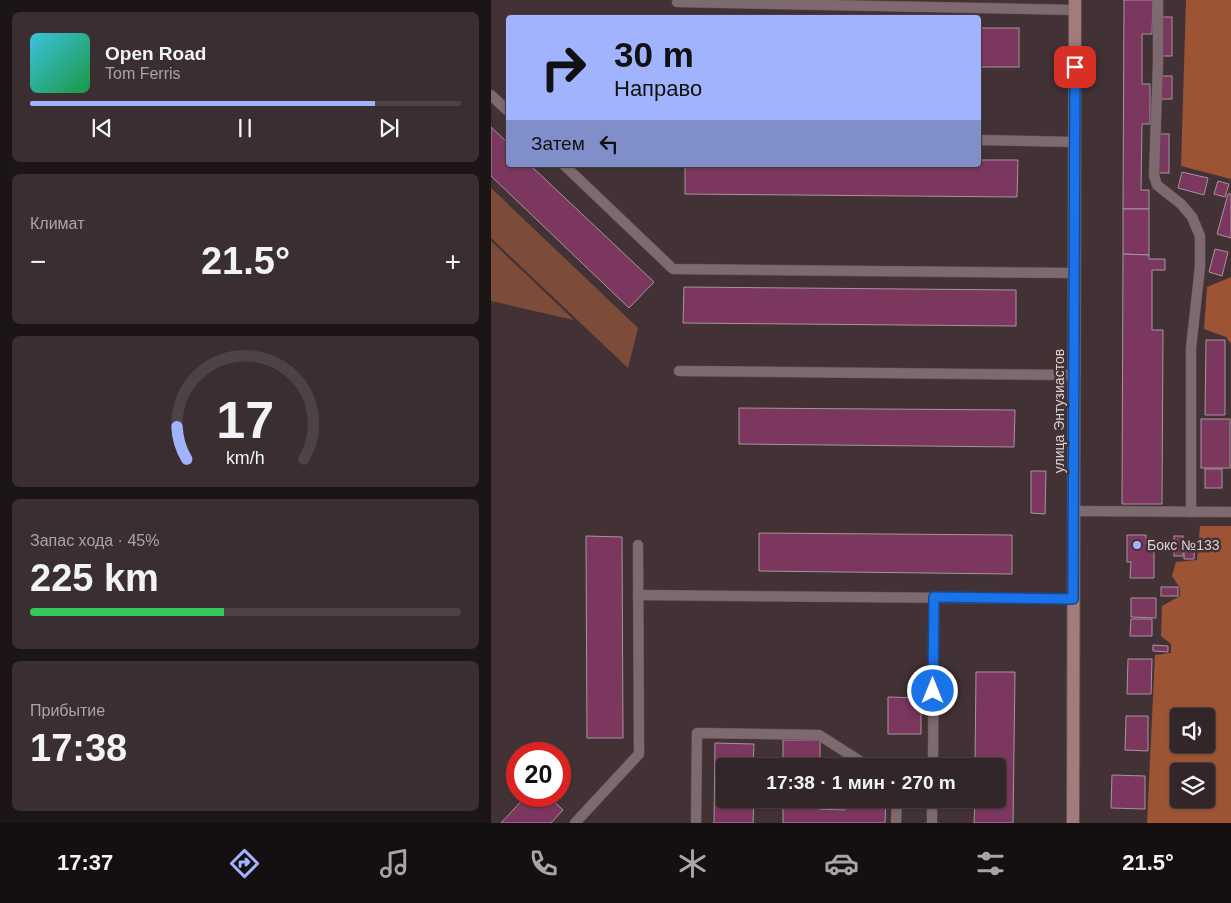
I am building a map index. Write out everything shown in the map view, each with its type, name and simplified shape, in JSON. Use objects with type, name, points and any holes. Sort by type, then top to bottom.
[{"type":"main road","name":"улица Энтузиастов","points":[[1073,823],[1075,5]]},
{"type":"lane","points":[[1158,0],[1154,176],[1157,185],[1181,204],[1192,218],[1200,236],[1200,267],[1191,348],[1191,512]]},
{"type":"lane","points":[[677,2],[1075,5]]},
{"type":"lane","points":[[491,95],[506,109]]},
{"type":"lane","points":[[981,140],[1074,142]]},
{"type":"lane","points":[[566,167],[673,269],[1074,273]]},
{"type":"lane","points":[[679,371],[1074,375]]},
{"type":"lane","points":[[1073,511],[1231,512]]},
{"type":"lane","points":[[575,823],[639,754],[638,545]]},
{"type":"lane","points":[[639,595],[1073,599]]},
{"type":"lane","points":[[933,758],[934,597]]},
{"type":"lane","points":[[696,823],[697,733],[819,735],[855,758]]},
{"type":"lane","points":[[897,808],[897,823]]},
{"type":"lane","points":[[932,808],[932,823]]},
{"type":"shaded area","points":[[1186,0],[1231,0],[1231,179],[1181,166]]},
{"type":"shaded area","points":[[491,188],[638,328],[628,368],[491,238]]},
{"type":"shaded area","points":[[491,241],[574,320],[491,301]]},
{"type":"shaded area","points":[[1231,277],[1231,344],[1226,337],[1204,329],[1207,287]]},
{"type":"shaded area","points":[[1200,526],[1231,526],[1231,823],[1147,823],[1155,655],[1171,653],[1171,644],[1161,636],[1162,606],[1180,596],[1180,588],[1172,576],[1176,562],[1197,560]]},
{"type":"building","points":[[1124,0],[1153,0],[1152,34],[1142,34],[1142,84],[1150,84],[1150,124],[1142,124],[1141,190],[1149,190],[1149,209],[1123,209]]},
{"type":"building","points":[[1161,17],[1172,17],[1172,56],[1161,56]]},
{"type":"building","points":[[981,28],[1019,28],[1019,67],[981,67]]},
{"type":"building","points":[[1160,76],[1172,76],[1172,99],[1160,99]]},
{"type":"building","points":[[491,127],[506,141],[506,167],[532,167],[654,282],[629,308],[491,176]]},
{"type":"building","points":[[1158,134],[1169,134],[1169,173],[1158,173]]},
{"type":"building","points":[[981,160],[1018,160],[1017,197],[685,194],[685,167],[981,167]]},
{"type":"building","points":[[1182,172],[1208,178],[1204,195],[1178,188]]},
{"type":"building","points":[[1218,181],[1229,184],[1225,197],[1214,194]]},
{"type":"building","points":[[1228,194],[1231,194],[1231,238],[1217,234]]},
{"type":"building","points":[[1123,209],[1149,209],[1149,255],[1123,254]]},
{"type":"building","points":[[1215,249],[1228,252],[1222,276],[1209,272]]},
{"type":"building","points":[[1123,254],[1149,255],[1149,259],[1165,259],[1165,270],[1152,270],[1152,330],[1163,330],[1162,504],[1122,504]]},
{"type":"building","points":[[684,287],[1016,290],[1016,326],[683,323]]},
{"type":"building","points":[[1206,340],[1225,340],[1225,415],[1205,415]]},
{"type":"building","points":[[739,408],[1015,410],[1014,447],[739,444]]},
{"type":"building","points":[[1201,419],[1230,419],[1230,468],[1201,468]]},
{"type":"building","points":[[1205,469],[1222,469],[1222,488],[1205,488]]},
{"type":"building","points":[[1031,471],[1046,471],[1045,514],[1031,513]]},
{"type":"building","points":[[759,533],[1012,535],[1012,574],[759,571]]},
{"type":"building","points":[[1127,535],[1146,535],[1146,544],[1154,544],[1154,578],[1130,578],[1131,562],[1127,562]]},
{"type":"building","points":[[586,536],[622,537],[623,738],[587,738]]},
{"type":"building","points":[[1174,536],[1183,536],[1183,556],[1174,556]]},
{"type":"building","points":[[1184,541],[1195,542],[1194,559],[1184,559]]},
{"type":"building","points":[[1161,587],[1178,587],[1178,596],[1161,596]]},
{"type":"building","points":[[1131,598],[1156,598],[1156,618],[1131,617]]},
{"type":"building","points":[[1131,619],[1152,619],[1152,636],[1130,636]]},
{"type":"building","points":[[1153,645],[1168,646],[1168,652],[1153,651]]},
{"type":"building","points":[[1128,659],[1152,659],[1151,694],[1127,694]]},
{"type":"building","points":[[976,672],[1015,672],[1013,823],[974,823],[975,808],[1006,808],[1006,758],[975,758]]},
{"type":"building","points":[[888,697],[921,698],[921,734],[888,734]]},
{"type":"building","points":[[1126,716],[1148,716],[1148,751],[1125,750]]},
{"type":"building","points":[[783,740],[820,740],[820,758],[783,758]]},
{"type":"building","points":[[715,743],[754,744],[753,758],[716,758],[716,808],[754,808],[753,823],[714,823]]},
{"type":"building","points":[[1112,775],[1145,776],[1145,809],[1111,808]]},
{"type":"building","points":[[516,807],[560,807],[563,810],[551,823],[501,823]]},
{"type":"building","points":[[783,808],[845,810],[845,808],[886,808],[885,823],[783,823]]},
{"type":"place","name":"Бокс №133","points":[[1137,545]]},
{"type":"route","points":[[933,691],[934,597],[1073,599],[1075,67]]}]
